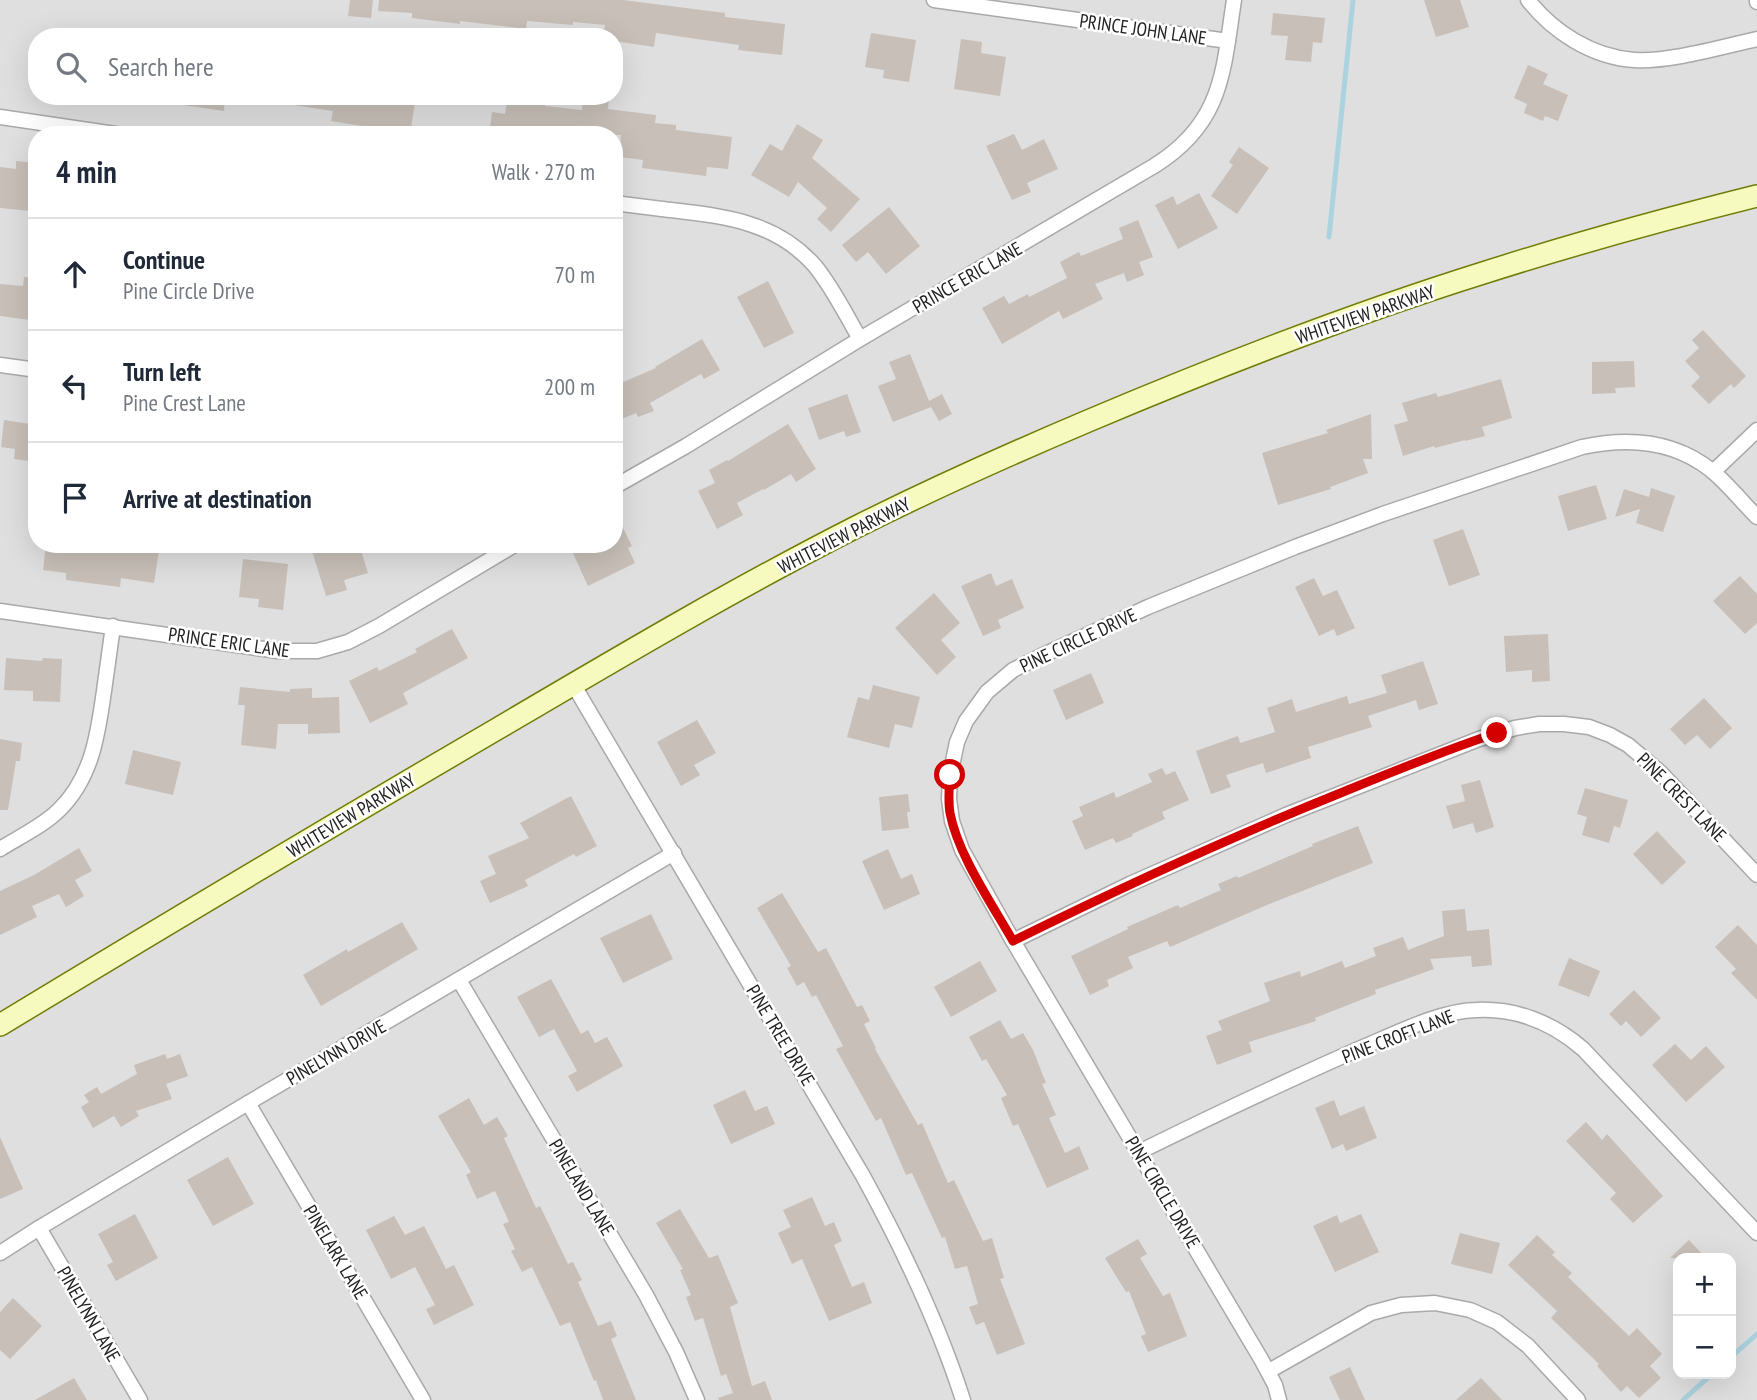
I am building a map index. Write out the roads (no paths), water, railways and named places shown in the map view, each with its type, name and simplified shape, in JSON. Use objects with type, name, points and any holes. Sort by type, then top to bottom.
[{"type":"street","name":"PRINCE JOHN LANE","points":[[934,0],[1228,41]]},
{"type":"street","name":"PRINCE ERIC LANE","points":[[623,482],[1175,152],[1197,129],[1212,105],[1220,84],[1234,0]]},
{"type":"street","points":[[1528,0],[1546,20],[1584,46],[1634,60],[1660,58],[1757,39]]},
{"type":"street","points":[[0,117],[61,126]]},
{"type":"street","name":"WHITEVIEW PARKWAY","points":[[0,1025],[685,618],[860,525],[972,472],[1238,359],[1367,312],[1466,278],[1757,196]]},
{"type":"street","points":[[623,204],[723,216],[748,223],[786,241],[813,264],[860,339]]},
{"type":"street","points":[[0,365],[28,369]]},
{"type":"street","points":[[1713,472],[1757,430]]},
{"type":"street","name":"PINE CIRCLE DRIVE","points":[[1279,1400],[1269,1371],[1013,941],[958,840],[950,810],[949,787],[954,751],[966,721],[987,692],[1013,670],[1126,617],[1295,547],[1383,514],[1574,449],[1613,441],[1628,441],[1655,443],[1680,452],[1713,472],[1757,517]]},
{"type":"street","name":"PRINCE ERIC LANE","points":[[0,611],[278,651],[305,652],[348,642],[501,553]]},
{"type":"street","points":[[0,849],[58,811],[73,794],[87,768],[98,738],[113,626]]},
{"type":"street","name":"PINE TREE DRIVE","points":[[573,684],[841,1136],[886,1218],[919,1287],[962,1400]]},
{"type":"street","name":"PINE CREST LANE","points":[[1013,941],[1130,884],[1286,815],[1479,739],[1539,724],[1589,727],[1628,745],[1661,773],[1757,875]]},
{"type":"street","name":"PINELYNN DRIVE","points":[[0,1254],[248,1103],[674,853]]},
{"type":"street","name":"PINELAND LANE","points":[[458,980],[646,1294],[697,1400]]},
{"type":"street","name":"PINE CROFT LANE","points":[[1139,1152],[1274,1087],[1406,1030],[1461,1012],[1500,1010],[1539,1021],[1563,1032],[1574,1041],[1757,1233]]},
{"type":"street","name":"PINELARK LANE","points":[[248,1103],[423,1400]]},
{"type":"street","name":"PINELYNN LANE","points":[[39,1228],[140,1400]]},
{"type":"street","points":[[1269,1371],[1371,1313],[1401,1305],[1435,1303],[1470,1310],[1497,1322],[1528,1346],[1578,1400]]},
{"type":"waterway","points":[[1329,237],[1353,0]]},
{"type":"waterway","points":[[1736,1353],[1757,1334]]},
{"type":"waterway","points":[[1683,1400],[1706,1379]]}]
